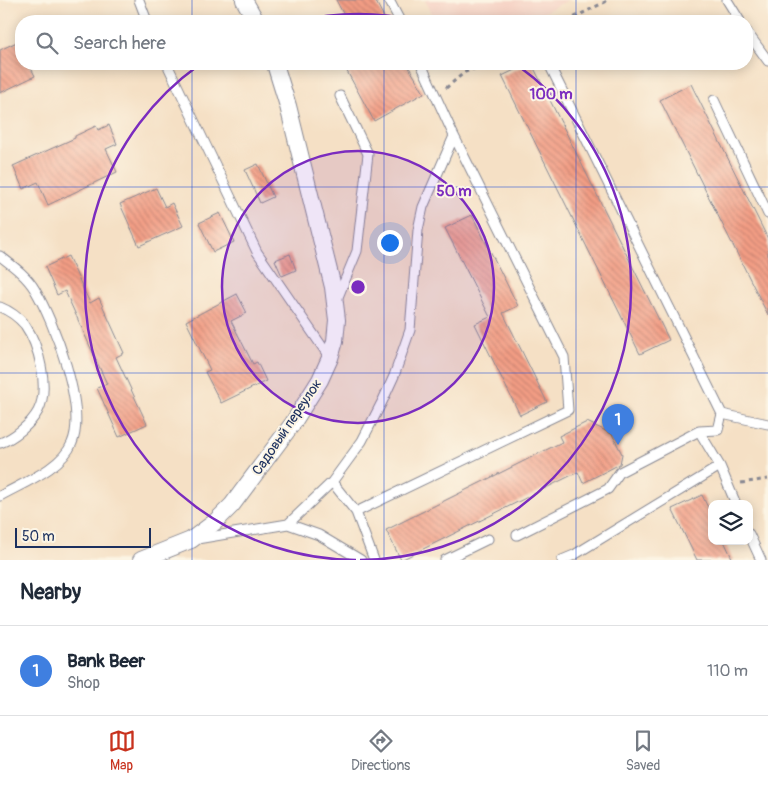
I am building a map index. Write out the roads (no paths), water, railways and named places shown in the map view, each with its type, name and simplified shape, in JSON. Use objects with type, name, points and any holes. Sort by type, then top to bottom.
[{"type":"street","points":[[244,0],[253,15]]},
{"type":"street","name":"Садовый переулок","points":[[141,560],[191,540],[215,522],[232,505],[293,423],[320,380],[335,341],[336,302],[288,106],[276,70]]},
{"type":"lane","points":[[139,0],[145,15]]},
{"type":"lane","points":[[389,0],[397,15]]},
{"type":"lane","points":[[727,0],[736,15]]},
{"type":"lane","points":[[753,40],[768,61]]},
{"type":"lane","points":[[170,70],[257,252],[330,358]]},
{"type":"lane","points":[[356,512],[568,410],[564,358],[454,136],[424,70]]},
{"type":"lane","points":[[517,535],[608,489],[620,472],[699,431],[718,430],[722,414],[552,70]]},
{"type":"lane","points":[[336,302],[356,251],[368,154],[340,96]]},
{"type":"lane","points":[[714,100],[768,214]]},
{"type":"lane","points":[[288,524],[332,482],[362,441],[394,376],[410,330],[417,239],[423,207],[454,136]]},
{"type":"lane","points":[[0,256],[17,268],[35,289],[53,327],[74,396],[76,427],[72,443],[60,460],[38,475],[0,496]]},
{"type":"lane","points":[[0,307],[12,313],[24,325],[34,342],[44,384],[39,410],[25,427],[0,443]]},
{"type":"lane","points":[[722,414],[768,424]]},
{"type":"lane","points":[[699,431],[720,466],[734,500]]},
{"type":"lane","points":[[562,560],[575,557],[720,466]]},
{"type":"lane","points":[[332,482],[356,512],[374,560]]},
{"type":"lane","points":[[191,540],[288,524],[319,535],[362,560]]},
{"type":"lane","points":[[445,560],[488,538]]},
{"type":"lane","points":[[753,543],[761,560]]},
{"type":"place","name":"Bank Beer","points":[[618,445]]}]
